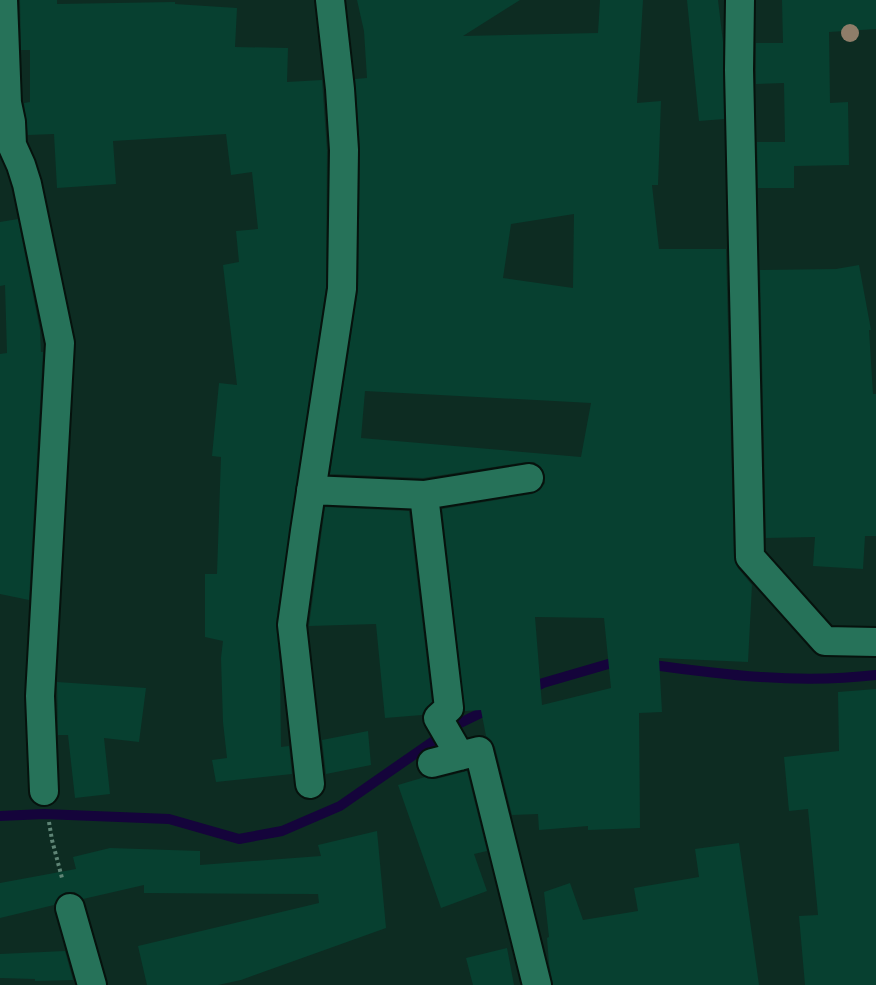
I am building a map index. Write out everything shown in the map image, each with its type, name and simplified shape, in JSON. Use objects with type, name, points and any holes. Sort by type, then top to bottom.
[{"type":"street","points":[[3,0],[7,103],[12,145],[27,184],[60,343],[40,696],[44,791]]},
{"type":"street","points":[[310,784],[292,626],[342,289],[344,150],[330,0]]},
{"type":"street","points":[[740,0],[739,82],[750,557],[825,641],[876,642]]},
{"type":"street","points":[[311,490],[424,495],[530,478]]},
{"type":"street","points":[[424,495],[449,708],[438,718],[447,747],[478,752],[537,985]]},
{"type":"street","points":[[70,908],[92,985]]},
{"type":"building","points":[[20,0],[57,0],[57,4],[175,2],[175,4],[237,8],[235,47],[288,48],[287,82],[322,80],[327,150],[326,288],[276,623],[280,664],[281,747],[289,746],[292,774],[216,782],[212,760],[227,758],[223,722],[221,658],[223,641],[205,637],[205,574],[217,574],[221,457],[212,456],[219,383],[237,385],[223,265],[239,262],[236,231],[258,229],[252,172],[231,175],[226,134],[113,141],[116,184],[57,188],[54,134],[28,135],[24,103],[30,102],[30,50],[21,50]]},
{"type":"building","points":[[357,0],[520,0],[463,36],[598,33],[600,0],[643,0],[637,103],[661,101],[658,185],[652,185],[659,249],[726,249],[734,557],[738,568],[752,585],[748,662],[659,658],[662,712],[639,713],[640,828],[588,830],[588,826],[539,830],[538,814],[512,815],[495,747],[486,736],[481,710],[465,711],[442,509],[532,494],[540,490],[545,483],[545,475],[541,467],[534,462],[526,462],[423,478],[330,474],[358,289],[360,150],[355,79],[367,78],[364,31]],"holes":[[[574,214],[573,288],[503,278],[511,224]],[[365,391],[591,403],[581,457],[361,438]],[[535,617],[604,618],[611,688],[542,705]]]},
{"type":"building","points":[[687,0],[718,0],[723,42],[724,119],[699,121]]},
{"type":"building","points":[[782,0],[876,0],[876,29],[829,32],[830,103],[848,102],[849,165],[794,166],[794,188],[758,188],[757,142],[785,142],[784,83],[756,84],[756,43],[783,43]]},
{"type":"building","points":[[18,219],[40,330],[41,352],[43,352],[29,600],[0,594],[0,354],[7,353],[5,285],[0,286],[0,222]]},
{"type":"building","points":[[859,265],[871,330],[869,330],[873,394],[876,394],[876,536],[865,536],[863,569],[813,566],[815,537],[766,538],[760,270],[836,269]]},
{"type":"building","points":[[325,507],[409,511],[432,702],[422,715],[385,718],[376,624],[309,626]]},
{"type":"building","points":[[57,682],[146,688],[139,742],[104,738],[110,794],[75,798],[68,735],[58,735]]},
{"type":"building","points":[[876,689],[876,985],[805,985],[799,916],[818,915],[808,809],[789,811],[784,757],[839,751],[838,692]]},
{"type":"building","points":[[368,731],[371,765],[326,774],[322,740]]},
{"type":"building","points":[[467,771],[487,851],[474,854],[487,891],[441,908],[398,785],[425,777],[436,779]]},
{"type":"building","points":[[377,831],[386,928],[241,980],[218,985],[147,985],[138,946],[319,903],[318,894],[144,893],[144,885],[83,899],[75,892],[66,892],[58,897],[54,905],[0,918],[0,883],[76,869],[73,857],[110,848],[200,851],[200,865],[321,856],[318,845]]},
{"type":"building","points":[[739,843],[759,985],[553,985],[549,964],[547,938],[549,937],[544,892],[570,883],[583,920],[638,911],[634,888],[699,877],[695,849]]},
{"type":"building","points":[[507,948],[514,985],[473,985],[466,958]]},
{"type":"building","points":[[65,951],[73,980],[35,981],[35,979],[0,978],[0,954]]},
{"type":"waterway","points":[[529,690],[543,683],[622,660]]},
{"type":"waterway","points":[[646,664],[761,677],[818,679],[876,675]]},
{"type":"waterway","points":[[0,816],[44,814],[169,819],[239,839],[282,831],[340,806],[458,724],[493,707]]}]
